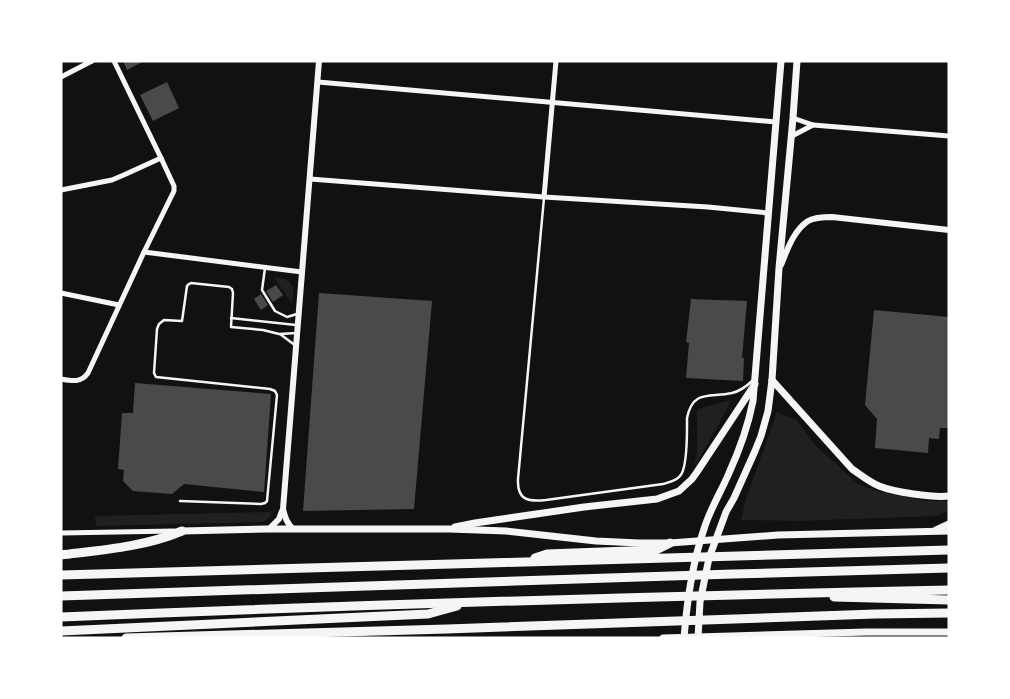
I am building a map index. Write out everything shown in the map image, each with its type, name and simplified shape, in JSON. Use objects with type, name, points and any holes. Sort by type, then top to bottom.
[{"type":"highway","points":[[61,555],[124,547],[162,539],[182,531]]},
{"type":"highway","points":[[524,561],[547,554],[656,550],[670,543]]},
{"type":"highway","points":[[61,575],[949,550]]},
{"type":"highway","points":[[61,596],[949,568]]},
{"type":"highway","points":[[61,617],[470,602],[949,590]]},
{"type":"highway","points":[[739,594],[949,600]]},
{"type":"highway","points":[[61,632],[428,614],[470,602]]},
{"type":"highway","points":[[126,638],[378,632],[865,614],[949,613]]},
{"type":"main road","points":[[684,638],[690,581],[704,529],[740,448],[749,422],[753,401],[781,61]]},
{"type":"main road","points":[[698,638],[700,602],[708,563],[726,512],[761,436],[768,411],[778,307],[779,268],[794,118],[797,61]]},
{"type":"main road","points":[[772,380],[852,469],[865,478],[879,486],[894,490],[934,496],[949,496]]},
{"type":"main road","points":[[450,529],[463,525],[584,507],[657,499],[679,491],[698,472],[755,381]]},
{"type":"main road","points":[[932,532],[949,524]]},
{"type":"main road","points":[[182,531],[450,529],[506,531],[596,542],[670,543],[778,535],[949,531]]},
{"type":"main road","points":[[866,632],[886,638]]},
{"type":"main road","points":[[662,638],[866,632],[949,632]]},
{"type":"street","points":[[61,77],[92,61]]},
{"type":"street","points":[[61,379],[79,381],[85,378],[174,191],[174,186],[114,61]]},
{"type":"street","points":[[293,529],[285,519],[283,509],[319,61]]},
{"type":"street","points":[[544,197],[556,61]]},
{"type":"street","points":[[318,82],[776,122]]},
{"type":"street","points":[[794,118],[813,125],[949,136]]},
{"type":"street","points":[[792,136],[813,125]]},
{"type":"street","points":[[61,190],[112,180],[161,158]]},
{"type":"street","points":[[310,179],[544,197],[708,207],[768,213]]},
{"type":"street","points":[[779,268],[798,231],[808,221],[817,218],[832,217],[949,230]]},
{"type":"street","points":[[144,252],[302,272]]},
{"type":"street","points":[[61,293],[119,304]]},
{"type":"street","points":[[269,529],[278,519],[283,509]]},
{"type":"street","points":[[61,533],[182,531]]},
{"type":"lane","points":[[544,197],[518,479],[518,491],[521,495],[527,499],[538,501],[663,484],[675,480],[684,469],[687,418],[692,404],[702,396],[730,394],[740,391],[755,381]]},
{"type":"lane","points":[[265,268],[262,290],[275,311],[287,317],[299,314]]},
{"type":"lane","points":[[180,500],[261,504],[268,500],[277,395],[270,388],[156,378],[154,373],[159,324],[164,320],[182,322],[187,286],[191,283],[231,288],[233,293],[231,326],[279,334],[297,333]]},
{"type":"lane","points":[[232,318],[298,325]]},
{"type":"lane","points":[[279,334],[296,346]]},
{"type":"shaded area","points":[[274,277],[281,278],[292,284],[292,304]]},
{"type":"shaded area","points":[[732,400],[694,465],[697,453],[697,410]]},
{"type":"shaded area","points":[[777,412],[797,420],[815,445],[858,484],[880,492],[927,501],[949,501],[949,510],[936,516],[798,521],[741,520],[745,502]]},
{"type":"shaded area","points":[[271,512],[270,517],[264,522],[96,526],[95,516]]},
{"type":"building","points":[[123,61],[144,61],[127,70]]},
{"type":"building","points":[[167,82],[179,108],[153,121],[140,95]]},
{"type":"building","points":[[276,285],[283,295],[273,302],[266,291]]},
{"type":"building","points":[[319,293],[432,301],[414,509],[303,511]]},
{"type":"building","points":[[261,294],[268,305],[261,310],[254,299]]},
{"type":"building","points":[[691,299],[747,301],[742,358],[744,358],[743,381],[686,378],[689,343],[686,342]]},
{"type":"building","points":[[874,310],[949,317],[949,428],[940,428],[939,439],[929,438],[928,453],[875,448],[877,419],[865,405]]},
{"type":"building","points":[[135,383],[271,394],[264,492],[184,484],[172,494],[133,491],[123,481],[124,470],[118,469],[122,413],[133,413]]}]
